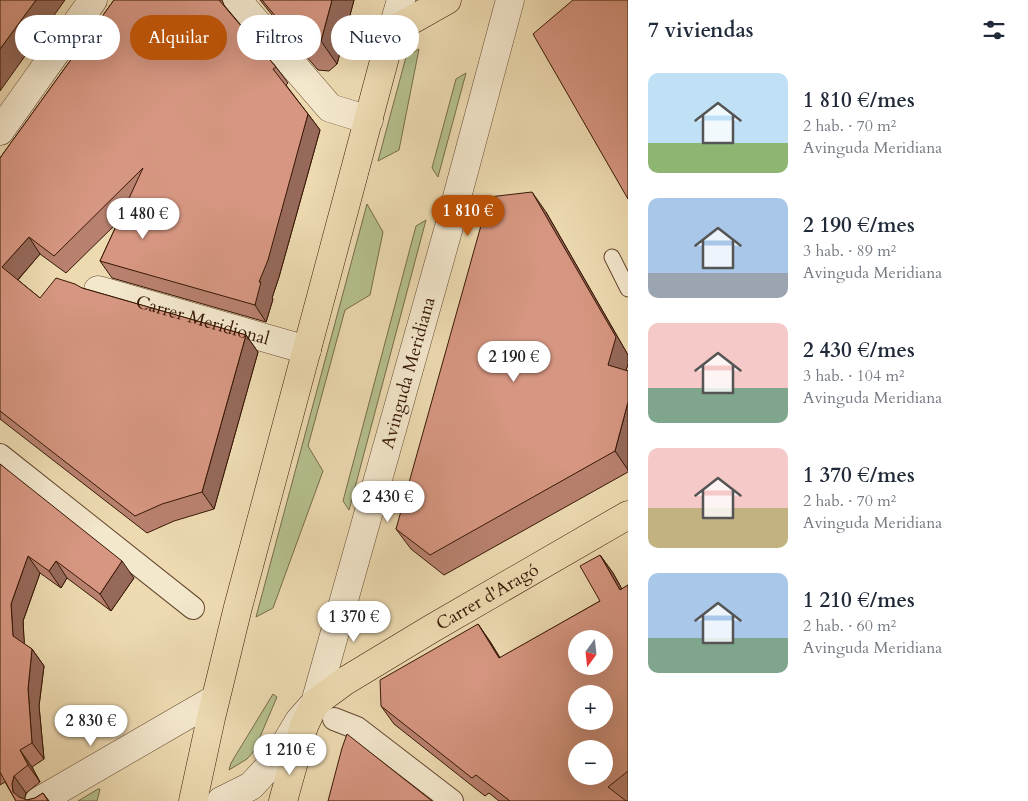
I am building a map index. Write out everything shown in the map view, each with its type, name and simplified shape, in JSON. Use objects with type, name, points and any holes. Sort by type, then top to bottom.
[{"type":"main road","points":[[419,16],[447,0]]},
{"type":"main road","points":[[193,801],[238,607],[385,60]]},
{"type":"main road","name":"Carrer d'Aragó","points":[[325,711],[344,681],[628,515]]},
{"type":"main road","name":"Avinguda Meridiana","points":[[283,801],[304,726],[325,711]]},
{"type":"street","points":[[0,131],[93,0]]},
{"type":"street","points":[[237,0],[330,108],[369,120]]},
{"type":"street","points":[[397,15],[401,0]]},
{"type":"street","name":"Avinguda Meridiana","points":[[325,711],[449,227],[510,0]]},
{"type":"street","name":"Carrer Meridional","points":[[98,290],[307,350]]},
{"type":"street","points":[[0,455],[193,608]]},
{"type":"street","points":[[39,801],[216,700]]},
{"type":"street","points":[[325,711],[357,728],[452,801]]},
{"type":"street","name":"Carrer d'Aragó","points":[[221,801],[251,786],[277,758],[299,721],[325,711]]},
{"type":"lane","points":[[612,258],[628,289]]},
{"type":"green space","points":[[405,60],[417,60],[399,150],[378,161]]},
{"type":"green space","points":[[466,73],[438,177],[432,168],[456,79]]},
{"type":"green space","points":[[367,204],[383,232],[370,295],[345,310],[308,446],[323,471],[273,608],[256,617]]},
{"type":"green space","points":[[426,220],[349,510],[343,501],[416,226]]},
{"type":"green space","points":[[273,694],[277,697],[254,751],[247,759],[229,770],[231,763]]},
{"type":"green space","points":[[100,789],[97,801],[78,801]]},
{"type":"building","points":[[0,0],[36,0],[25,15],[15,15],[15,29],[0,49]]},
{"type":"building","points":[[114,0],[219,0],[237,21],[237,60],[270,60],[276,67],[273,69],[308,114],[268,260],[259,282],[261,282],[255,305],[100,261],[143,168],[54,256],[29,237],[2,267],[40,298],[56,278],[82,288],[246,335],[202,492],[162,504],[135,516],[0,411],[0,158],[71,60],[120,60],[120,15],[103,15]]},
{"type":"building","points":[[262,0],[332,0],[321,41],[321,15],[274,15]]},
{"type":"building","points":[[573,0],[628,0],[628,199],[533,34]]},
{"type":"building","points":[[532,192],[616,337],[608,365],[628,371],[628,402],[615,451],[430,555],[396,529],[489,197]]},
{"type":"building","points":[[0,464],[122,561],[100,594],[56,561],[49,571],[28,556],[11,604],[13,636],[32,649],[28,689],[32,743],[20,750],[28,765],[14,776],[13,792],[27,800],[43,793],[48,801],[16,801],[0,772]]},
{"type":"building","points":[[600,555],[620,590],[628,585],[628,771],[613,783],[613,740],[568,740],[568,785],[610,785],[608,787],[626,801],[510,801],[476,775],[472,778],[381,706],[380,680],[478,624],[499,658],[600,601],[580,566]]},
{"type":"building","points":[[347,734],[432,801],[328,801]]}]
